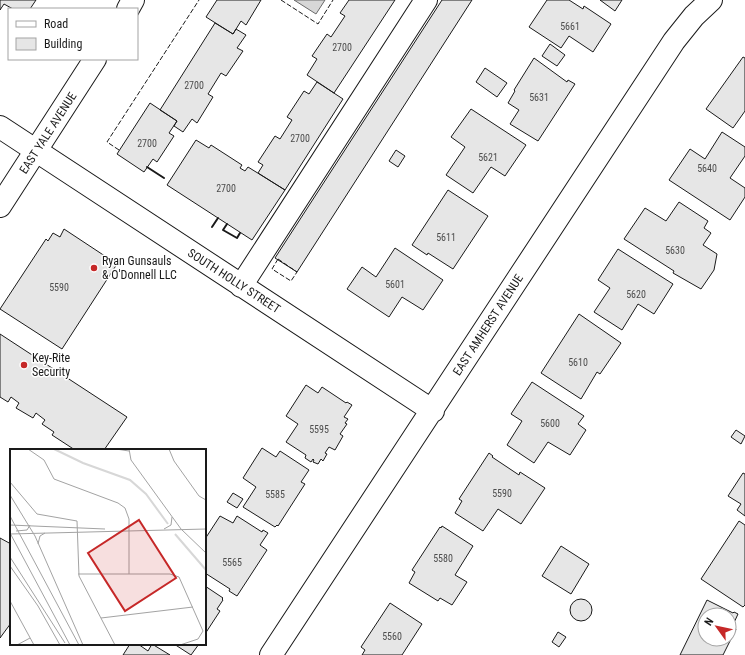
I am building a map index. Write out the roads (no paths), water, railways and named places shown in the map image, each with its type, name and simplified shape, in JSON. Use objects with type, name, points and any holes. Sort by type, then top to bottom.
[{"type":"street","points":[[241,286],[426,0]]},
{"type":"street","name":"EAST AMHERST AVENUE","points":[[272,655],[674,41],[694,16],[711,0]]},
{"type":"street","name":"EAST YALE AVENUE","points":[[0,206],[94,60]]},
{"type":"street","name":"SOUTH HOLLY STREET","points":[[0,127],[432,411]]},
{"type":"place","name":"Ryan Gunsauls & O'Donnell LLC","points":[[94,268]]},
{"type":"place","name":"Key-Rite Security","points":[[24,365]]}]
